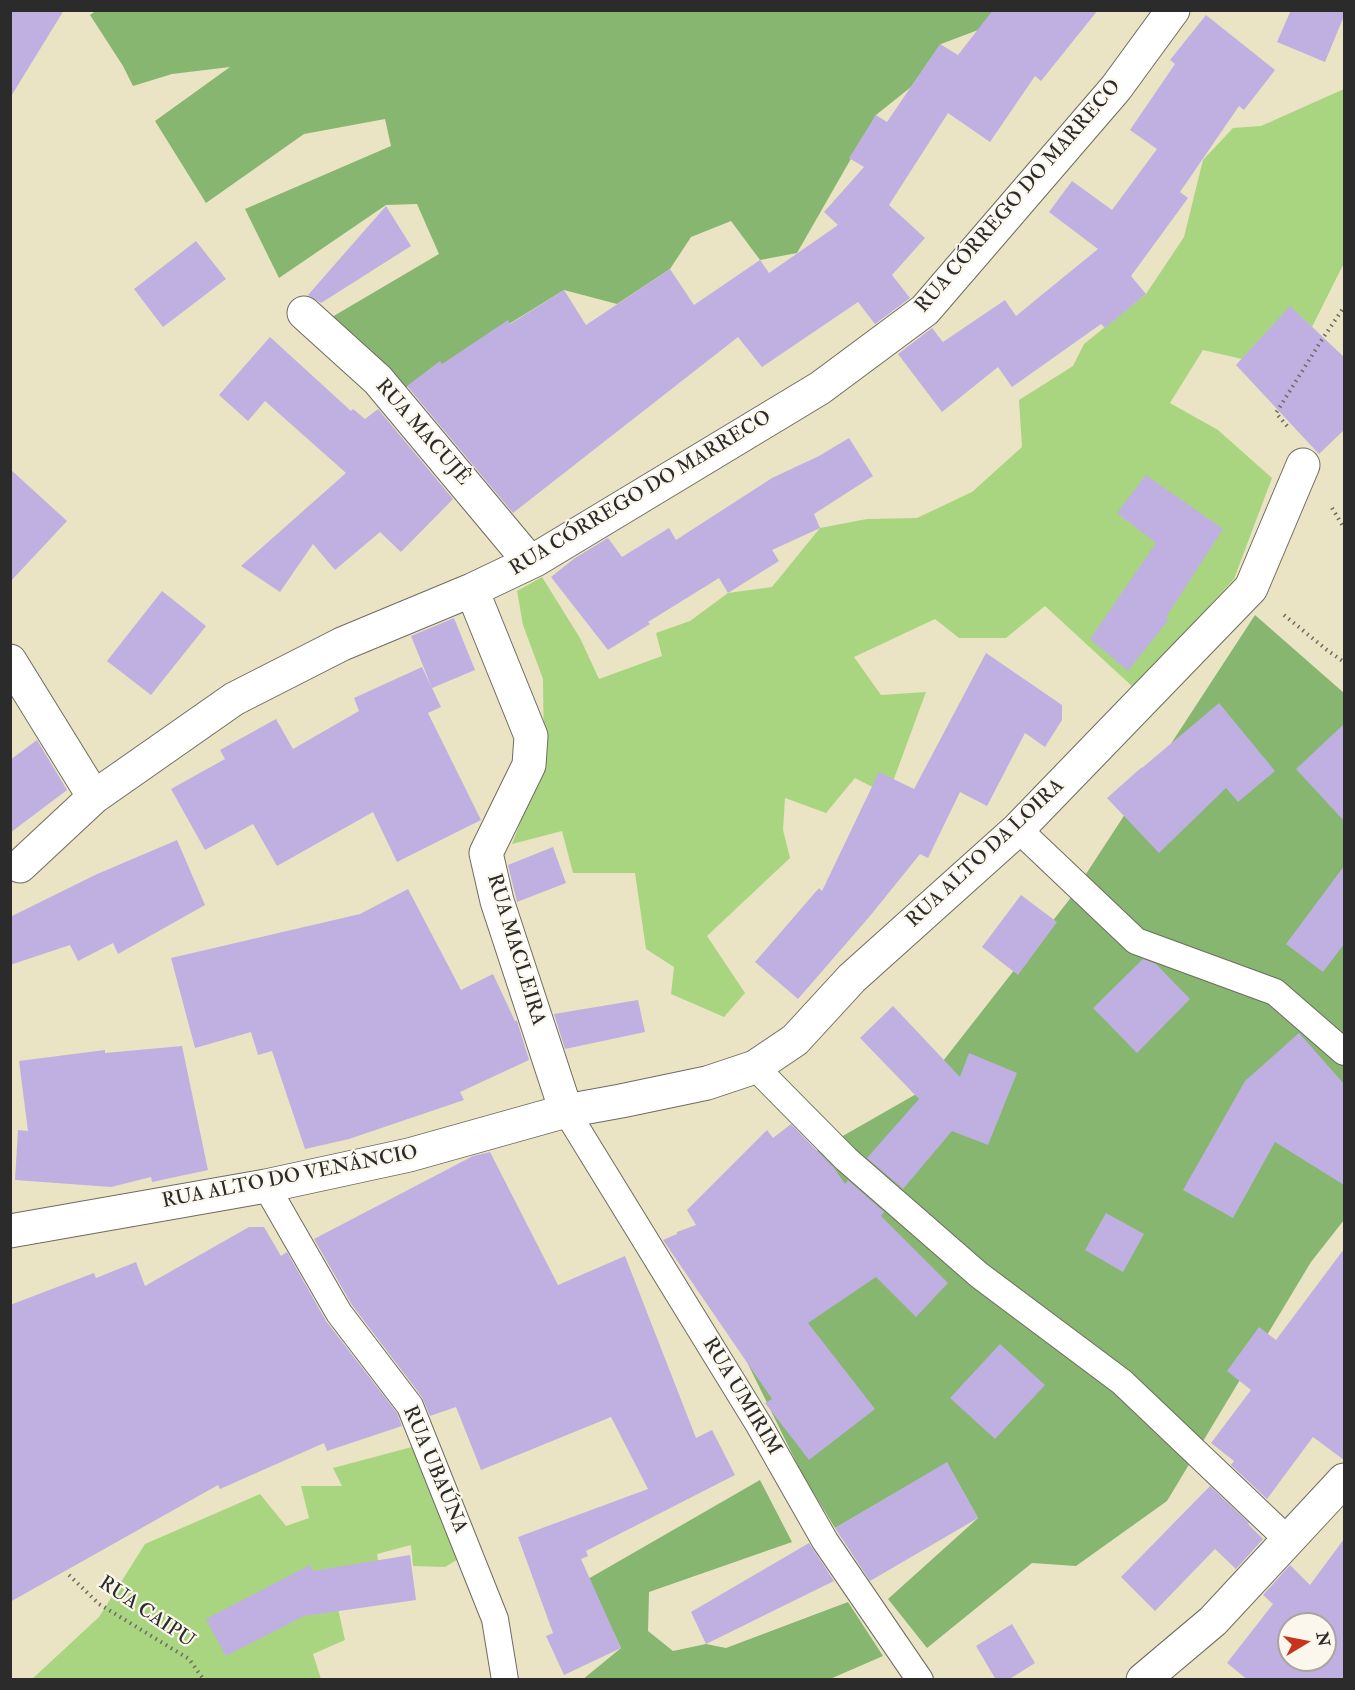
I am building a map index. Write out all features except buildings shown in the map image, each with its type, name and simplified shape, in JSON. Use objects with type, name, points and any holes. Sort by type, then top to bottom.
[{"type":"street","name":"RUA CÓRREGO DO MARRECO","points":[[20,866],[93,797],[234,699],[342,644],[472,590],[530,562],[820,388],[926,310],[1116,88],[1173,10]]},
{"type":"street","name":"RUA MACUJÊ","points":[[304,313],[378,380],[530,562]]},
{"type":"street","name":"RUA ALTO DA LOIRA","points":[[566,1111],[707,1083],[755,1067],[795,1040],[852,978],[1018,829],[1251,588],[1303,465]]},
{"type":"street","name":"RUA MACLEIRA","points":[[472,590],[531,736],[529,765],[486,853],[497,901],[566,1111]]},
{"type":"street","points":[[10,661],[93,797]]},
{"type":"street","name":"RUA ALTO DO VENÂNCIO","points":[[10,1231],[266,1186],[409,1155],[566,1111]]},
{"type":"street","points":[[1143,1680],[1213,1621],[1344,1480]]},
{"type":"lane","points":[[1018,829],[1136,941],[1275,992],[1344,1052]]},
{"type":"lane","points":[[755,1067],[846,1159],[979,1275],[1122,1382],[1288,1540]]},
{"type":"lane","name":"RUA UMIRIM","points":[[566,1111],[759,1425],[825,1541],[920,1680]]},
{"type":"lane","name":"RUA UBAÚNA","points":[[266,1186],[339,1313],[410,1406],[495,1619],[505,1680]]},
{"type":"path","points":[[1303,465],[1295,436],[1276,413],[1314,350],[1344,307]]},
{"type":"path","points":[[1251,588],[1344,662]]},
{"type":"path","name":"RUA CAIPU","points":[[69,1575],[99,1604],[189,1659],[204,1680]]},
{"type":"green space","points":[[97,10],[998,11],[978,30],[941,44],[911,87],[876,115],[797,253],[760,260],[731,221],[691,237],[670,269],[617,304],[564,290],[405,388],[332,317],[439,254],[417,204],[386,205],[279,278],[245,209],[391,146],[385,119],[304,134],[206,203],[155,121],[230,67],[172,74],[133,86],[123,66],[90,15]]},
{"type":"green space","points":[[1344,89],[1344,263],[1312,327],[1290,307],[1242,359],[1203,350],[1170,403],[1218,430],[1272,478],[1234,579],[1134,688],[1045,606],[1006,638],[959,638],[935,619],[854,657],[881,695],[926,692],[888,795],[855,778],[826,813],[785,798],[783,830],[790,858],[707,936],[745,993],[724,1017],[671,994],[674,967],[646,949],[635,873],[573,873],[562,831],[512,844],[544,761],[543,679],[523,625],[517,591],[542,577],[580,638],[599,679],[662,656],[656,633],[690,621],[728,593],[772,587],[820,528],[867,519],[917,518],[972,492],[1022,447],[1019,400],[1073,366],[1084,344],[1146,294],[1184,237],[1203,160],[1233,128],[1261,126]]},
{"type":"green space","points":[[1255,615],[1344,693],[1344,1220],[1311,1262],[1167,1501],[1076,1566],[1032,1563],[927,1648],[888,1599],[978,1518],[947,1463],[835,1528],[802,1474],[748,1364],[699,1280],[806,1157],[918,1093],[1069,900]]},
{"type":"green space","points":[[412,1447],[470,1552],[445,1567],[413,1566],[411,1545],[377,1554],[379,1567],[332,1582],[345,1640],[313,1654],[321,1679],[31,1680],[99,1617],[145,1544],[260,1494],[286,1526],[309,1518],[301,1486],[342,1486],[333,1468]]},
{"type":"green space","points":[[760,1480],[792,1542],[649,1592],[648,1631],[673,1651],[706,1644],[726,1648],[848,1602],[883,1656],[830,1679],[582,1680],[621,1648],[588,1579]]}]
